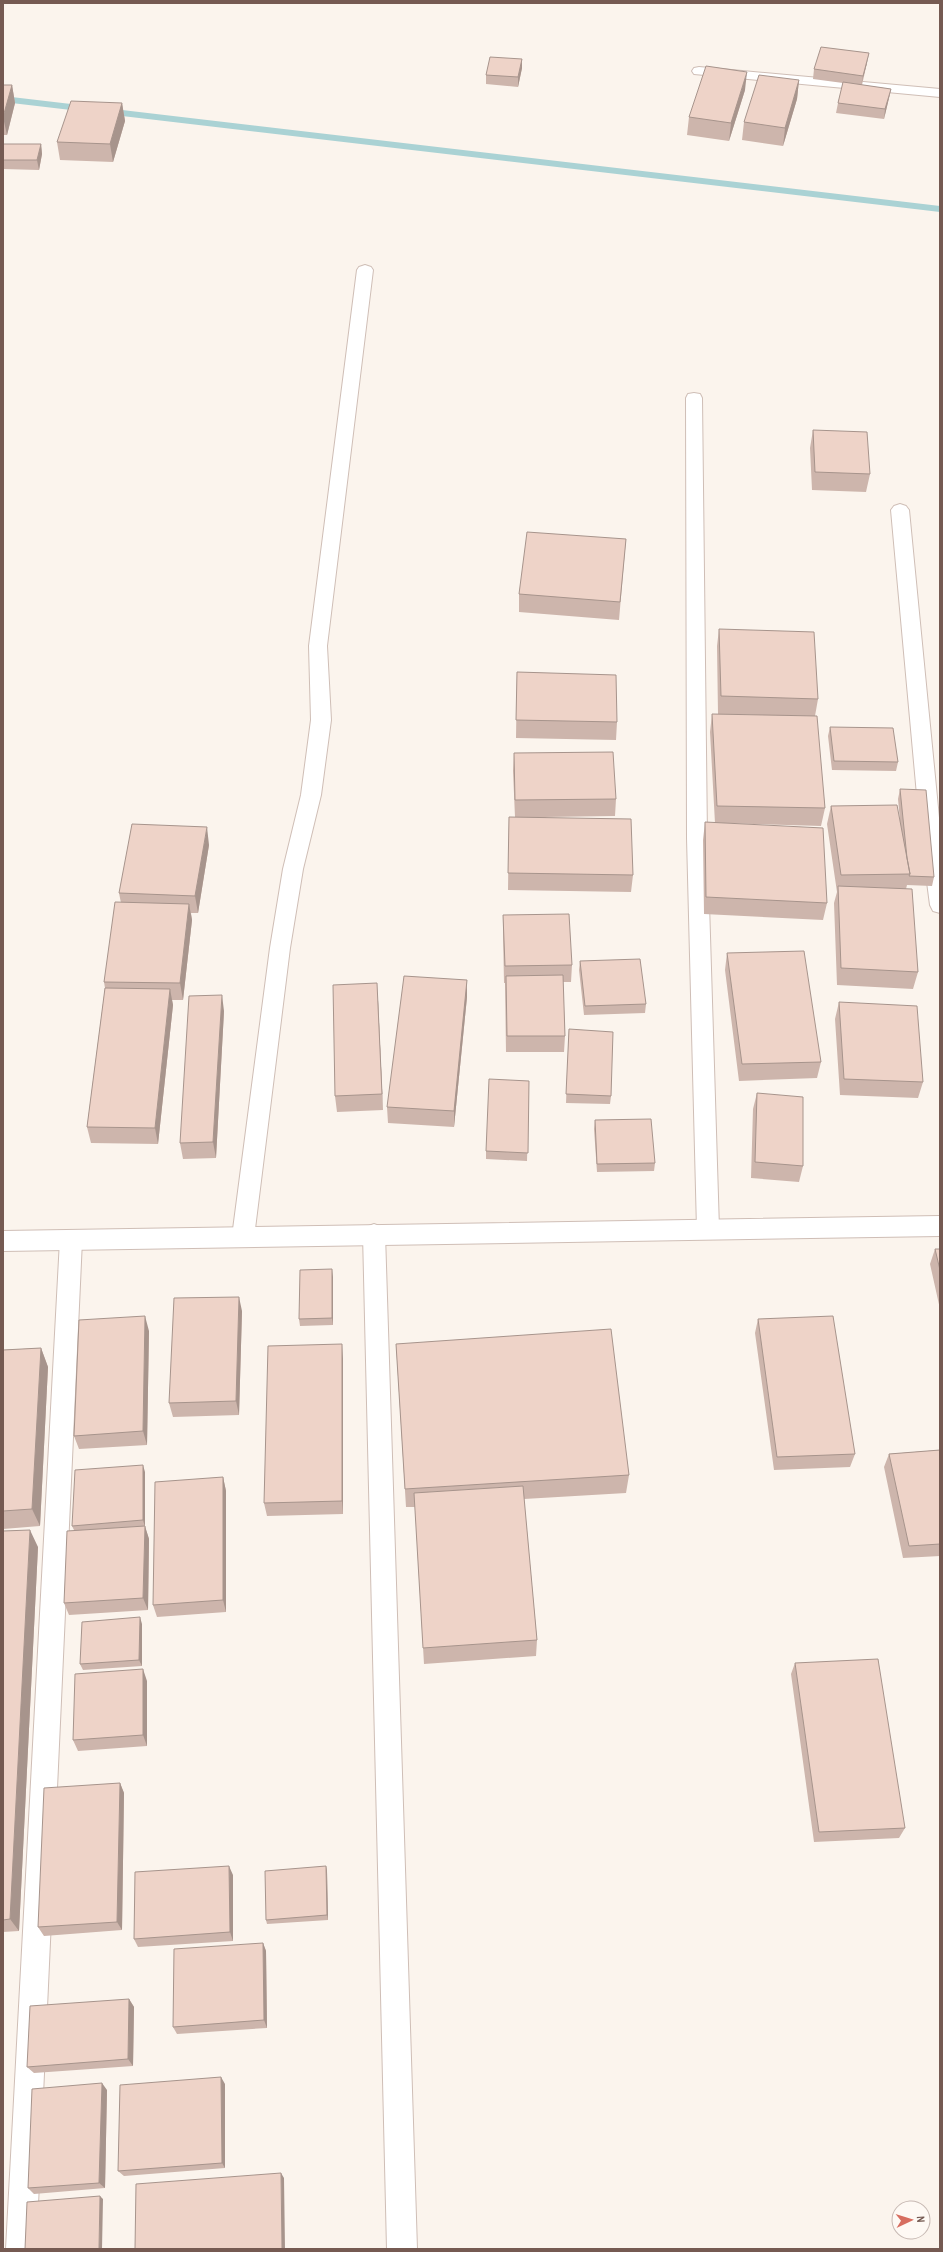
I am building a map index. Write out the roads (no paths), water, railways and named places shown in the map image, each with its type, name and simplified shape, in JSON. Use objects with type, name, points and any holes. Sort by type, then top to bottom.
[{"type":"street","points":[[699,71],[940,92]]},
{"type":"street","points":[[243,1236],[280,948],[292,869],[311,795],[321,720],[318,646],[365,270]]},
{"type":"street","points":[[694,398],[697,838],[708,1229]]},
{"type":"street","points":[[900,510],[930,828],[940,904]]},
{"type":"street","points":[[3,1241],[940,1226]]},
{"type":"street","points":[[374,1234],[402,2249]]},
{"type":"street","points":[[21,2249],[71,1240]]},
{"type":"waterway","points":[[3,99],[940,209]]}]
